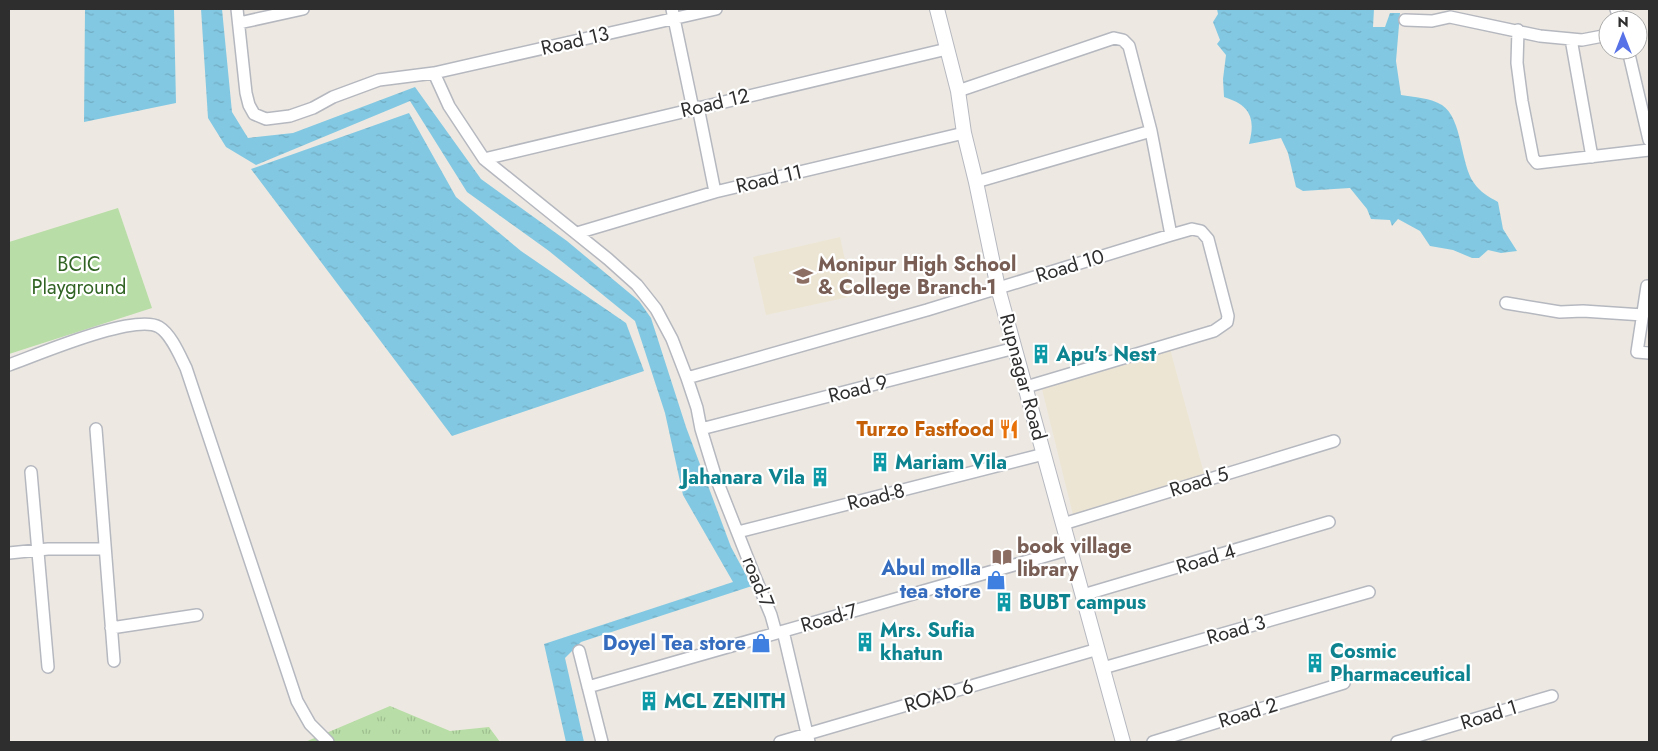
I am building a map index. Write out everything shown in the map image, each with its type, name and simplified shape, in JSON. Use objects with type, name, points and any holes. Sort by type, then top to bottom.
[{"type":"street","name":"Road 13","points":[[237,9],[249,105],[254,114],[266,119],[314,108],[333,97],[379,80],[434,72],[673,14],[716,9]]},
{"type":"street","points":[[239,23],[303,9]]},
{"type":"street","name":"Rupnagar Road","points":[[937,9],[958,91],[964,133],[998,288],[1123,742]]},
{"type":"street","points":[[673,14],[715,192]]},
{"type":"street","points":[[1405,20],[1432,21],[1450,17],[1540,36],[1582,40],[1598,36]]},
{"type":"street","points":[[1518,30],[1517,63],[1522,101],[1533,158],[1537,164],[1649,150]]},
{"type":"street","points":[[958,91],[1114,38],[1124,40],[1129,46],[1151,131],[1170,235]]},
{"type":"street","points":[[1571,39],[1592,157]]},
{"type":"street","name":"Road 12","points":[[484,159],[946,49]]},
{"type":"street","points":[[1630,60],[1649,140]]},
{"type":"street","name":"road-7","points":[[434,72],[449,106],[484,159],[577,232],[637,285],[656,309],[672,340],[687,378],[698,408],[701,429],[716,478],[779,632],[808,739]]},
{"type":"street","points":[[976,182],[1151,131]]},
{"type":"street","name":"Road 11","points":[[577,232],[715,192],[964,133]]},
{"type":"street","name":"Road 10","points":[[687,378],[998,288],[1170,235],[1192,230],[1201,231],[1208,239],[1228,316],[1227,322],[1214,331],[1026,387]]},
{"type":"street","points":[[1649,286],[1647,286],[1637,352],[1649,353]]},
{"type":"street","points":[[1506,303],[1560,312],[1583,311],[1643,315]]},
{"type":"street","points":[[9,365],[96,334],[142,323],[159,327],[173,343],[186,368],[297,701],[310,724],[328,742]]},
{"type":"street","name":"Road 9","points":[[701,429],[1015,348]]},
{"type":"street","points":[[96,429],[114,662]]},
{"type":"street","name":"Road 5","points":[[1063,524],[1334,441]]},
{"type":"street","name":"Road-8","points":[[738,532],[1044,454]]},
{"type":"street","points":[[31,472],[48,667]]},
{"type":"street","name":"Road 4","points":[[1083,595],[1328,522]]},
{"type":"street","points":[[9,553],[37,550],[105,549]]},
{"type":"street","name":"Road-7","points":[[588,687],[1070,549]]},
{"type":"street","name":"Road 3","points":[[1103,668],[1369,592]]},
{"type":"street","points":[[111,628],[197,614]]},
{"type":"street","name":"ROAD 6","points":[[780,742],[808,739],[1098,649]]},
{"type":"street","points":[[579,651],[602,742]]},
{"type":"street","name":"Road 2","points":[[1153,742],[1344,683]]},
{"type":"street","name":"Road 1","points":[[1397,742],[1552,696]]},
{"type":"shaded area","name":"Monipur High School & College Branch-1","points":[[840,237],[853,296],[766,315],[753,257]]},
{"type":"shaded area","points":[[1170,349],[1205,477],[1073,515],[1041,385]]},
{"type":"green space","name":"BCIC Playground","points":[[118,208],[152,308],[9,354],[9,242]]},
{"type":"green space","points":[[390,706],[450,731],[489,727],[500,742],[305,742]]},
{"type":"water","points":[[85,9],[174,9],[176,103],[84,122]]},
{"type":"water","points":[[201,9],[222,9],[232,112],[248,138],[293,133],[415,87],[481,179],[567,241],[639,301],[651,318],[686,427],[731,547],[752,586],[581,642],[565,658],[584,742],[566,742],[544,644],[733,582],[683,495],[665,413],[635,321],[549,251],[467,192],[410,101],[256,165],[226,147],[208,118]]},
{"type":"water","points":[[1217,9],[1374,9],[1373,27],[1385,27],[1390,13],[1400,13],[1396,61],[1401,95],[1433,101],[1442,105],[1449,112],[1458,131],[1469,175],[1479,189],[1498,202],[1503,229],[1517,251],[1501,253],[1488,250],[1479,258],[1472,258],[1453,250],[1430,246],[1420,231],[1398,219],[1392,226],[1390,220],[1371,219],[1367,209],[1350,188],[1303,191],[1296,187],[1288,153],[1281,138],[1249,144],[1252,127],[1249,114],[1240,104],[1224,97],[1223,79],[1226,55],[1217,44],[1220,40],[1213,22],[1218,14]]},
{"type":"water","points":[[409,113],[456,197],[521,251],[626,323],[644,371],[452,436],[251,169]]},
{"type":"place","name":"Monipur High School & College Branch-1","points":[[803,276]]},
{"type":"place","name":"Apu's Nest","points":[[1041,354]]},
{"type":"place","name":"Turzo Fastfood","points":[[1009,429]]},
{"type":"place","name":"Mariam Vila","points":[[880,462]]},
{"type":"place","name":"Jahanara Vila","points":[[820,477]]},
{"type":"place","name":"book village library","points":[[1002,557]]},
{"type":"place","name":"Abul molla tea store","points":[[996,580]]},
{"type":"place","name":"BUBT campus","points":[[1004,602]]},
{"type":"place","name":"Mrs. Sufia khatun","points":[[865,642]]},
{"type":"place","name":"Doyel Tea store","points":[[761,643]]},
{"type":"place","name":"Cosmic Pharmaceutical","points":[[1315,663]]},
{"type":"place","name":"MCL ZENITH","points":[[649,701]]}]
